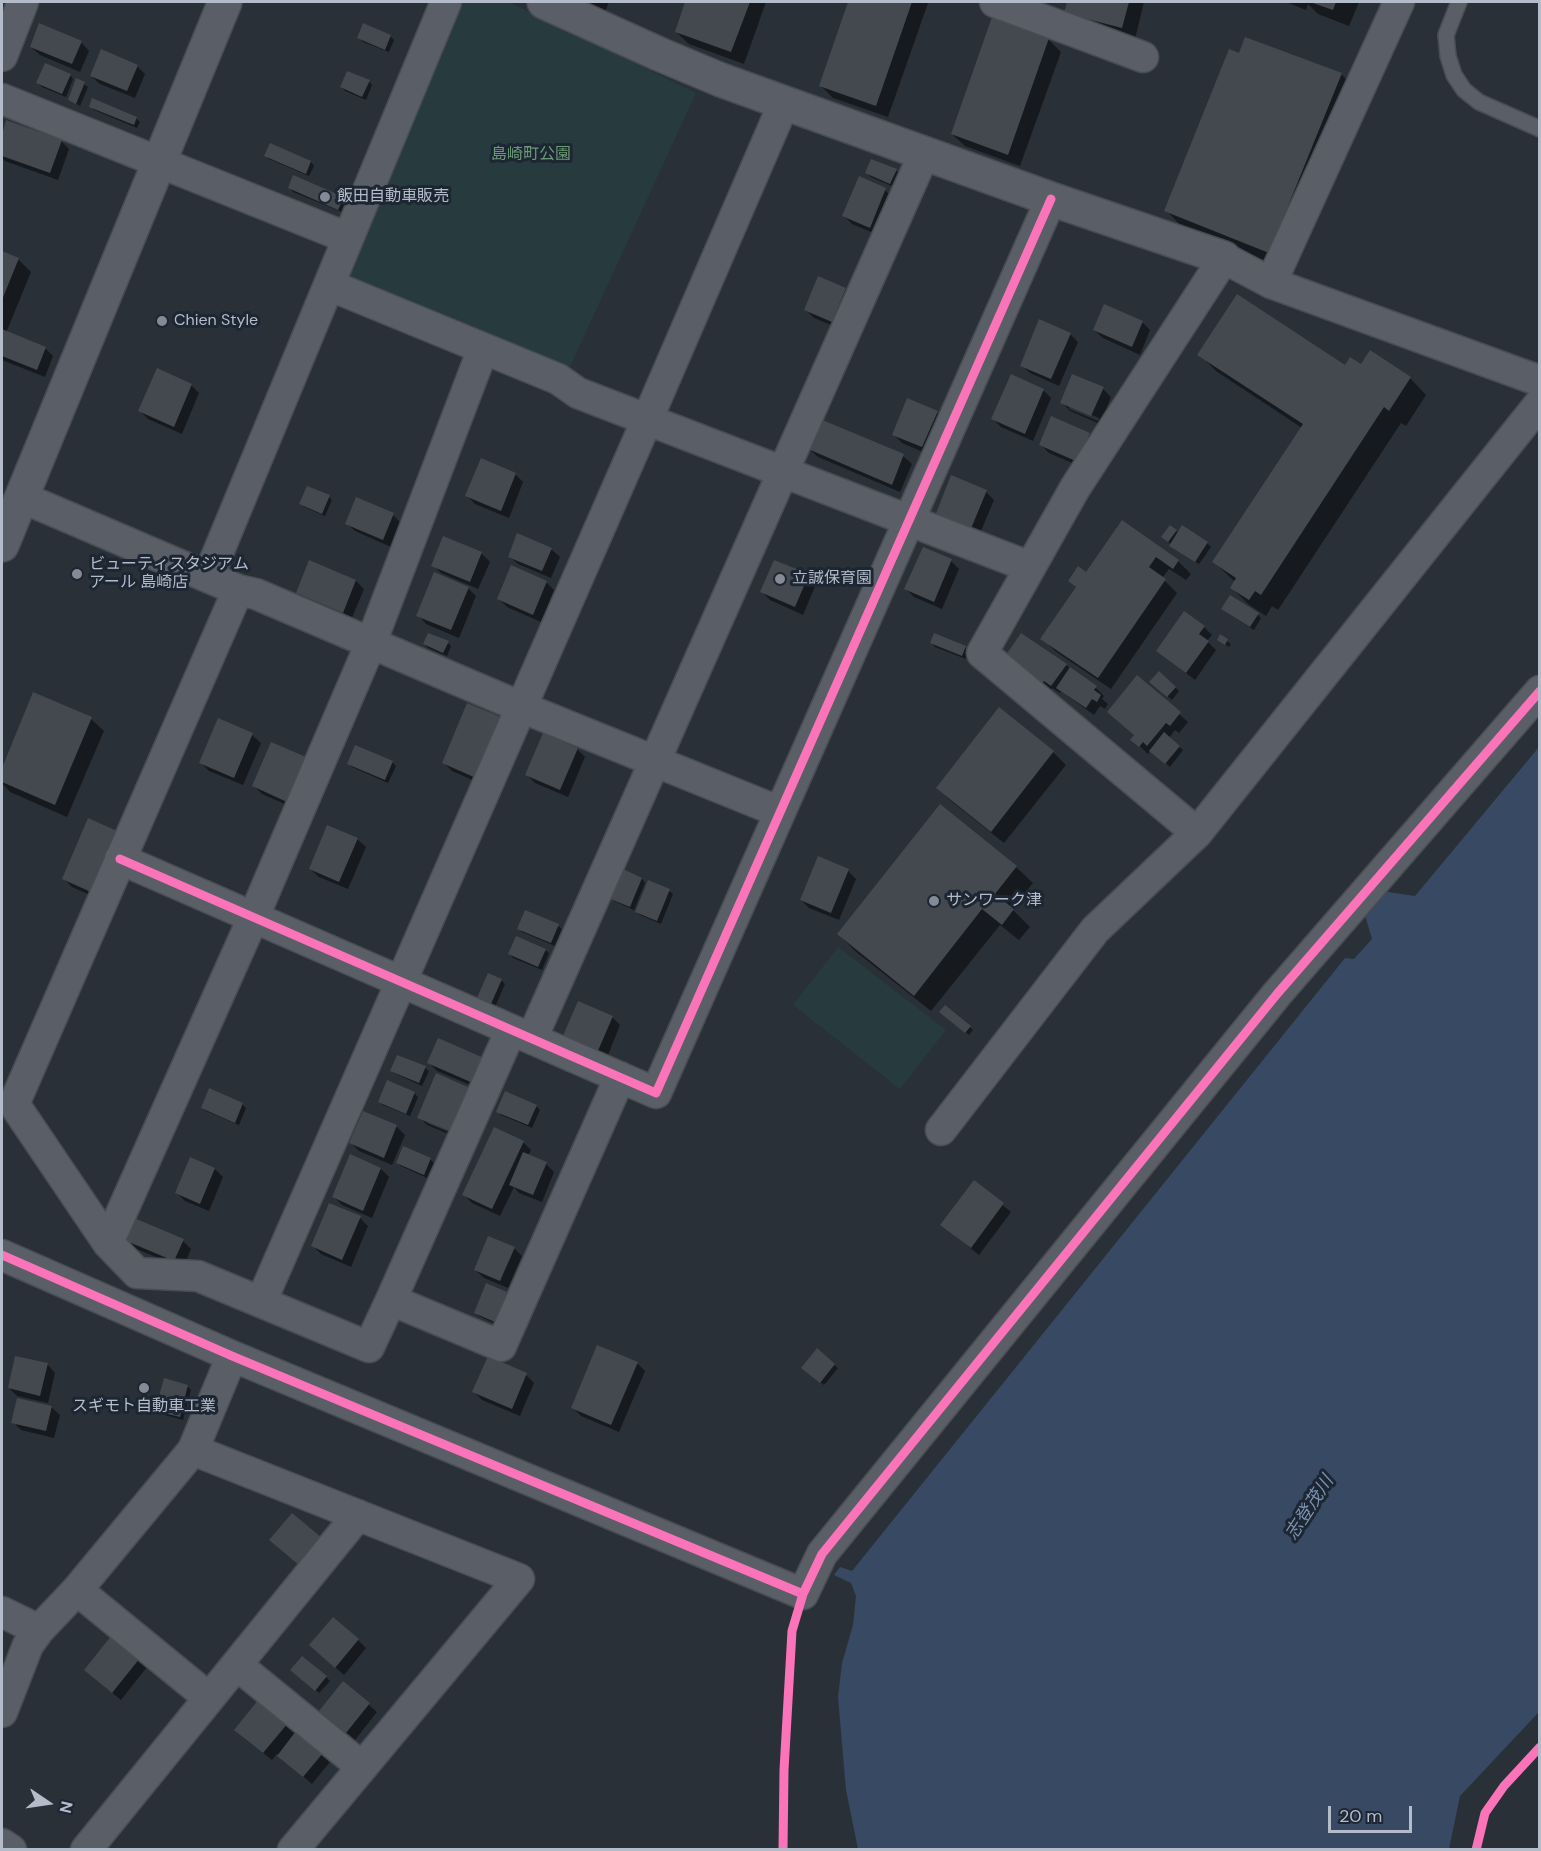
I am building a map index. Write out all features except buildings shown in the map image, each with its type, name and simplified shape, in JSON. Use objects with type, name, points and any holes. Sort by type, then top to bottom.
[{"type":"street","points":[[2,56],[24,2]]},
{"type":"street","points":[[2,545],[225,2]]},
{"type":"street","points":[[208,577],[446,2]]},
{"type":"street","points":[[544,2],[659,54],[784,103],[1050,199],[1224,258],[1271,284],[1539,381]]},
{"type":"street","points":[[994,2],[1143,57]]},
{"type":"street","points":[[1271,284],[1399,2]]},
{"type":"street","points":[[2,99],[348,238]]},
{"type":"street","points":[[261,1302],[784,103]]},
{"type":"street","points":[[238,590],[14,1104],[108,1243],[137,1274],[198,1276],[369,1347],[654,761],[924,154]]},
{"type":"street","points":[[120,859],[656,1093],[1050,199]]},
{"type":"street","points":[[1197,833],[982,653],[1075,488],[1224,258]]},
{"type":"street","points":[[329,285],[558,380],[578,393],[1030,567]]},
{"type":"street","points":[[108,1243],[254,916],[371,643],[483,349]]},
{"type":"street","points":[[941,1130],[1095,930],[1197,833],[1539,403]]},
{"type":"street","points":[[21,497],[238,590],[256,594],[780,812]]},
{"type":"street","points":[[2,1255],[232,1356],[803,1594],[822,1554],[1240,1040],[1539,691]]},
{"type":"street","points":[[391,1300],[501,1346],[620,1077]]},
{"type":"street","points":[[120,1308],[137,1274]]},
{"type":"street","points":[[2,1712],[28,1645],[77,1590],[193,1450],[232,1356]]},
{"type":"street","points":[[193,1450],[519,1579],[293,1850]]},
{"type":"street","points":[[86,1850],[358,1515]]},
{"type":"street","points":[[77,1590],[209,1698]]},
{"type":"street","points":[[2,1612],[39,1630]]},
{"type":"street","points":[[237,1665],[362,1767]]},
{"type":"street","points":[[2,1844],[10,1850]]},
{"type":"lane","points":[[1459,2],[1446,35],[1448,56],[1454,75],[1464,90],[1479,102],[1539,129]]},
{"type":"green space","name":"島崎町公園","points":[[461,2],[509,2],[696,93],[567,373],[351,281],[348,273]]},
{"type":"green space","points":[[838,947],[946,1030],[900,1089],[793,1005]]},
{"type":"water","name":"志登茂川","points":[[1539,747],[1539,1712],[1460,1796],[1449,1849],[858,1849],[846,1790],[838,1697],[842,1663],[853,1625],[856,1596],[851,1583],[834,1575],[840,1567],[852,1571],[1345,958],[1354,959],[1372,939],[1363,909],[1381,891],[1415,896]]},
{"type":"cycle path","points":[[120,859],[656,1093],[1051,199]]},
{"type":"cycle path","points":[[783,1850],[784,1770],[792,1631],[803,1594],[822,1554],[1277,994],[1540,691]]},
{"type":"cycle path","points":[[2,1255],[232,1356],[803,1594]]},
{"type":"cycle path","points":[[1476,1850],[1485,1813],[1504,1786],[1540,1747]]},
{"type":"place","name":"飯田自動車販売","points":[[325,197]]},
{"type":"place","name":"Chien Style","points":[[162,321]]},
{"type":"place","name":"ビューティスタジアム アール 島崎店","points":[[77,574]]},
{"type":"place","name":"立誠保育園","points":[[780,579]]},
{"type":"place","name":"サンワーク津","points":[[934,901]]},
{"type":"place","name":"スギモト自動車工業","points":[[144,1388]]}]
